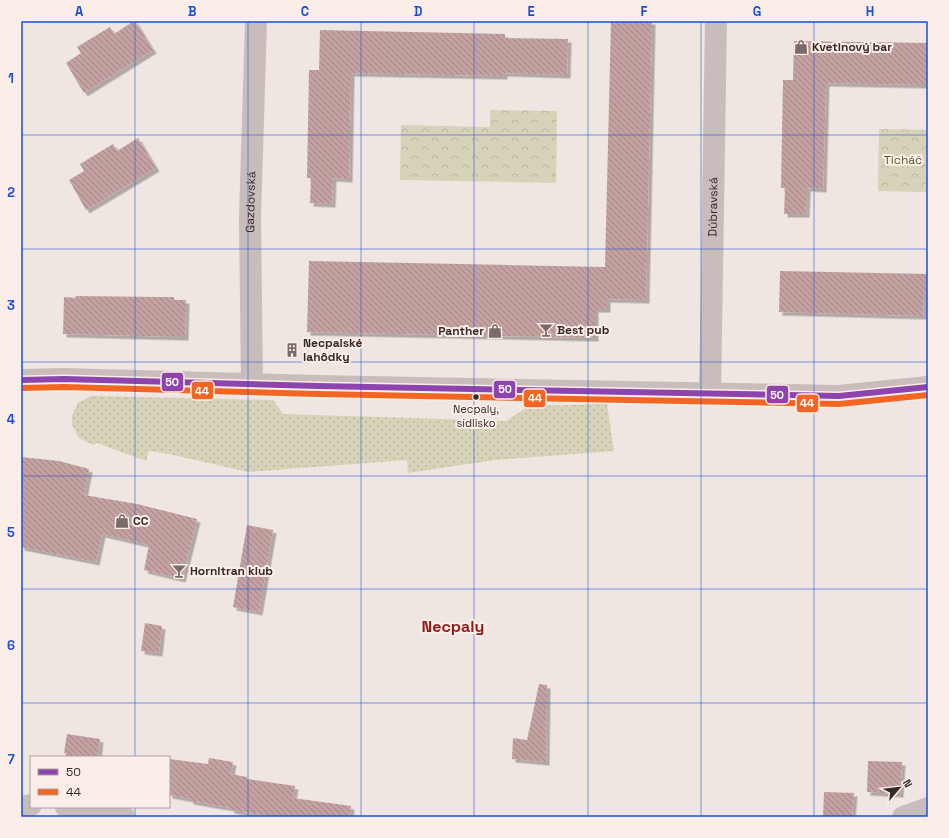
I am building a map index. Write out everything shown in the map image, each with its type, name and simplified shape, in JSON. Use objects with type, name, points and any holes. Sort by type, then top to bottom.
[{"type":"street","name":"Gazdovská","points":[[252,384],[250,218],[256,21]]},
{"type":"street","name":"Dúbravská","points":[[710,394],[716,21]]},
{"type":"street","points":[[21,380],[64,379],[839,396],[928,387]]},
{"type":"street","points":[[73,808],[115,814],[124,817]]},
{"type":"street","points":[[903,817],[928,808]]},
{"type":"green space","points":[[490,110],[557,111],[556,183],[400,180],[401,125],[490,127]]},
{"type":"green space","name":"Ticháč","points":[[879,129],[928,130],[928,192],[878,191]]},
{"type":"green space","points":[[91,396],[273,400],[283,414],[506,421],[529,406],[607,404],[614,451],[495,460],[408,473],[407,460],[248,472],[169,454],[149,451],[146,461],[97,443],[93,445],[79,438],[72,425],[72,415],[78,403]]},
{"type":"building","points":[[134,21],[153,50],[84,93],[66,63],[81,53],[77,47],[110,27],[114,34]]},
{"type":"building","points":[[611,21],[652,21],[646,300],[607,299],[607,309],[595,309],[595,338],[307,332],[309,261],[605,267]]},
{"type":"building","points":[[320,30],[505,34],[505,38],[568,39],[567,75],[504,73],[504,76],[351,73],[349,179],[333,178],[332,204],[310,203],[311,178],[307,178],[309,70],[319,70]]},
{"type":"building","points":[[794,41],[928,43],[928,85],[826,83],[823,189],[807,188],[806,214],[784,214],[785,188],[781,188],[783,80],[793,80]]},
{"type":"building","points":[[138,138],[156,168],[86,210],[69,180],[84,171],[80,164],[113,144],[117,151]]},
{"type":"building","points":[[780,271],[928,274],[928,293],[924,292],[923,316],[779,312]]},
{"type":"building","points":[[75,296],[174,297],[174,300],[186,300],[185,337],[63,334],[64,297],[76,298]]},
{"type":"building","points":[[21,457],[59,461],[89,469],[84,495],[137,504],[197,519],[182,579],[144,570],[149,545],[102,534],[96,562],[21,547]]},
{"type":"building","points":[[247,525],[273,530],[259,612],[233,607]]},
{"type":"building","points":[[145,623],[162,626],[159,653],[141,651]]},
{"type":"building","points":[[539,684],[547,685],[546,762],[512,759],[513,738],[527,740]]},
{"type":"building","points":[[67,734],[100,739],[98,756],[65,756],[66,753],[64,753]]},
{"type":"building","points":[[209,758],[233,762],[231,774],[247,777],[247,779],[295,786],[293,798],[351,806],[350,817],[274,817],[231,810],[231,808],[190,801],[190,799],[170,795],[170,759],[208,764]]},
{"type":"building","points":[[868,761],[902,762],[900,794],[867,792]]},
{"type":"building","points":[[824,792],[854,793],[852,817],[823,817]]},
{"type":"transit line","name":"50","points":[[21,380],[64,379],[318,386],[839,396],[928,387]]},
{"type":"transit line","name":"44","points":[[21,388],[64,387],[318,394],[839,404],[928,395]]},
{"type":"place","name":"Kvetinový bar","points":[[801,47]]},
{"type":"place","name":"Best pub","points":[[546,330]]},
{"type":"place","name":"Panther","points":[[495,331]]},
{"type":"place","name":"Necpalské lahôdky","points":[[292,350]]},
{"type":"place","name":"Necpaly, sídlisko","points":[[476,397]]},
{"type":"place","name":"CC","points":[[122,521]]},
{"type":"place","name":"Hornitran klub","points":[[179,571]]},
{"type":"district","name":"Necpaly","points":[[453,626]]}]
